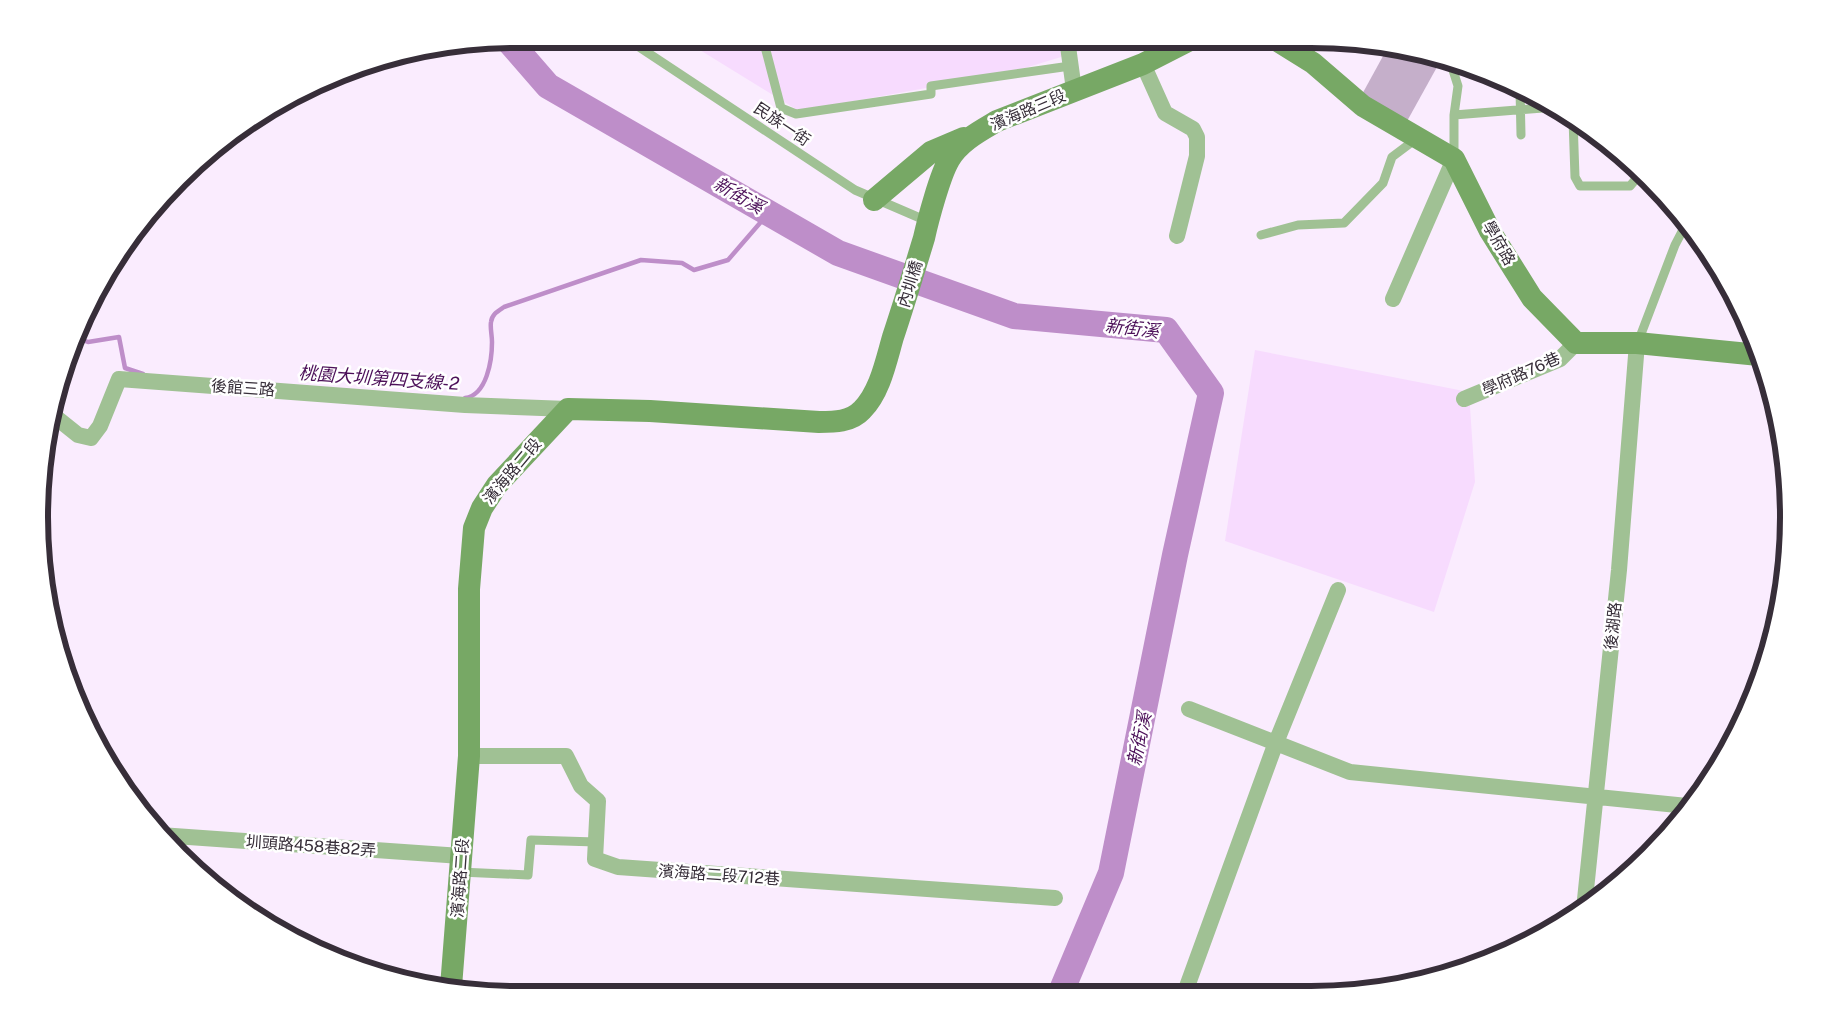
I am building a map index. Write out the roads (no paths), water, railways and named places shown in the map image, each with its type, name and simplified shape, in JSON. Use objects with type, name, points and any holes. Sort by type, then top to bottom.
[{"type":"street","points":[[1068,48],[1074,90]]},
{"type":"street","name":"濱海路三段","points":[[926,230],[948,160],[976,133],[997,121],[1143,64],[1174,48]]},
{"type":"street","points":[[1289,48],[1313,63],[1363,106],[1454,159],[1393,299]]},
{"type":"street","points":[[1143,64],[1165,113],[1193,129],[1197,137],[1197,156],[1177,236]]},
{"type":"street","points":[[874,200],[931,152],[976,133]]},
{"type":"street","name":"學府路","points":[[1454,159],[1490,230],[1532,298],[1576,344]]},
{"type":"street","name":"內圳橋","points":[[568,409],[837,422],[850,418],[861,411],[872,397],[896,330],[926,230]]},
{"type":"street","points":[[1576,344],[1637,343],[1752,354]]},
{"type":"street","name":"後湖路","points":[[1585,898],[1619,570],[1637,343]]},
{"type":"street","name":"學府路76巷","points":[[1464,399],[1560,359],[1576,344]]},
{"type":"street","name":"後館三路","points":[[58,419],[78,435],[92,438],[100,426],[119,379],[465,405],[568,409]]},
{"type":"street","name":"濱海路二段","points":[[451,981],[469,756],[470,589],[474,528],[482,508],[497,485],[568,409]]},
{"type":"street","points":[[1187,986],[1274,744],[1338,590]]},
{"type":"street","points":[[1189,710],[1350,772],[1681,805]]},
{"type":"street","name":"濱海路二段712巷","points":[[469,756],[566,756],[581,786],[598,801],[595,859],[618,868],[1055,898]]},
{"type":"street","name":"圳頭路458巷82弄","points":[[172,835],[461,864]]},
{"type":"lane","name":"民族一街","points":[[640,48],[855,190],[926,230]]},
{"type":"lane","points":[[765,48],[781,108],[796,114],[931,94],[931,86],[1070,66]]},
{"type":"lane","points":[[1453,69],[1458,86],[1454,115],[1454,159]]},
{"type":"lane","points":[[1520,97],[1520,135]]},
{"type":"lane","points":[[1454,115],[1542,108]]},
{"type":"lane","points":[[1573,128],[1575,178],[1580,186],[1630,186],[1637,179]]},
{"type":"lane","points":[[1261,236],[1298,225],[1344,223],[1383,183],[1392,157],[1419,137]]},
{"type":"lane","points":[[1637,343],[1674,245],[1682,230]]},
{"type":"lane","points":[[461,864],[528,876],[531,840],[596,842]]},
{"type":"waterway","name":"新街溪","points":[[515,48],[548,86],[838,253],[1014,316],[1166,330],[1211,393],[1175,555],[1111,873],[1064,986]]},
{"type":"waterway","name":"桃園大圳第四支線-2","points":[[465,398],[478,391],[487,376],[492,349],[492,319],[504,307],[641,260],[682,263],[694,270],[728,260],[760,223]]},
{"type":"waterway","name":"桃園大圳第四支線-2","points":[[82,340],[88,342],[119,337],[125,368],[143,374]]}]
